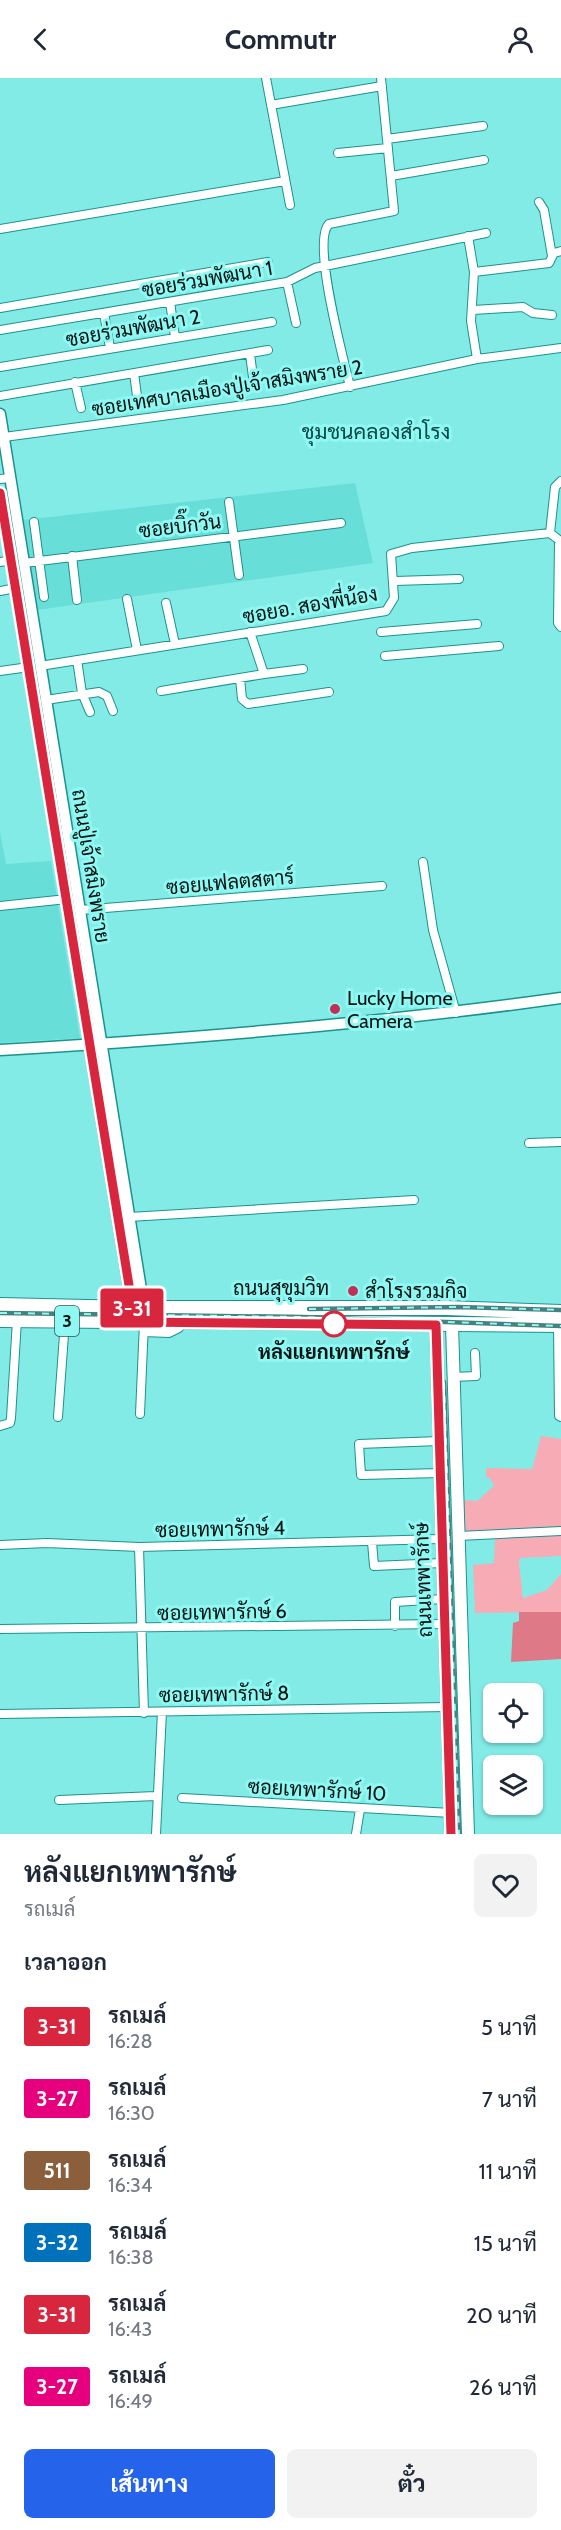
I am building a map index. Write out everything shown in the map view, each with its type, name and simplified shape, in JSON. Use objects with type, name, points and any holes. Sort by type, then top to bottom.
[{"type":"highway","name":"ถนนสุขุมวิท","points":[[0,1305],[138,1308],[446,1308],[509,1310],[558,1318]]},
{"type":"highway","points":[[436,1325],[446,1308]]},
{"type":"highway","points":[[446,1308],[452,1325]]},
{"type":"highway","points":[[509,1310],[509,1325]]},
{"type":"highway","name":"ถนนสุขุมวิท","points":[[0,1320],[142,1325],[180,1323],[509,1325],[558,1318]]},
{"type":"main road","name":"ถนนปู่เจ้าสมิงพราย","points":[[0,414],[4,437],[5,479],[24,563],[35,666],[59,814],[80,910],[129,1217],[138,1308]]},
{"type":"main road","name":"ถนนปู่เจ้าสมิงพราย","points":[[0,493],[6,561],[16,588],[35,666],[46,700],[67,899],[90,1045],[142,1325]]},
{"type":"main road","points":[[0,1050],[101,1045],[456,1013],[561,998]]},
{"type":"main road","name":"ถนนเทพารักษ์","points":[[436,1325],[451,1834]]},
{"type":"main road","name":"ถนนเทพารักษ์","points":[[452,1325],[468,1834]]},
{"type":"main road","points":[[450,1761],[466,1761]]},
{"type":"street","points":[[266,78],[282,182],[290,205]]},
{"type":"street","points":[[271,105],[382,82],[394,211],[329,224],[323,233],[321,249],[350,387]]},
{"type":"street","points":[[338,153],[483,126]]},
{"type":"street","points":[[391,176],[484,160]]},
{"type":"street","points":[[0,229],[282,182]]},
{"type":"street","points":[[474,272],[549,263],[552,256],[544,210],[539,202]]},
{"type":"street","name":"ซอยร่วมพัฒนา 1","points":[[0,330],[287,282],[308,270],[324,266],[486,233]]},
{"type":"street","points":[[468,236],[474,272],[471,321],[477,359]]},
{"type":"street","points":[[552,256],[561,250]]},
{"type":"street","points":[[0,308],[268,262]]},
{"type":"street","points":[[287,282],[296,323]]},
{"type":"street","points":[[170,302],[175,337]]},
{"type":"street","points":[[473,310],[523,307],[533,313],[552,315]]},
{"type":"street","points":[[104,313],[110,348]]},
{"type":"street","name":"ซอยร่วมพัฒนา 2","points":[[0,367],[272,322]]},
{"type":"street","name":"ซอยเทศบาลเมืองปู่เจ้าสมิงพราย 2","points":[[4,437],[283,400],[477,359],[561,348]]},
{"type":"street","points":[[0,396],[268,350]]},
{"type":"street","points":[[250,354],[253,377]]},
{"type":"street","points":[[134,373],[137,396]]},
{"type":"street","points":[[75,382],[81,408]]},
{"type":"street","points":[[561,481],[555,487],[550,533],[559,540],[558,623],[561,627]]},
{"type":"street","points":[[229,502],[238,575]]},
{"type":"street","points":[[34,522],[44,597]]},
{"type":"street","name":"ซอยบิ๊กวัน","points":[[24,563],[341,523]]},
{"type":"street","name":"ซอยอ. สองพี่น้อง","points":[[0,671],[386,611],[394,598],[395,581],[391,554],[412,548],[550,533]]},
{"type":"street","points":[[72,556],[77,600]]},
{"type":"street","points":[[395,581],[459,579]]},
{"type":"street","points":[[0,591],[16,588]]},
{"type":"street","points":[[127,599],[137,650]]},
{"type":"street","points":[[166,603],[175,644]]},
{"type":"street","points":[[381,632],[477,624]]},
{"type":"street","points":[[250,632],[264,674]]},
{"type":"street","points":[[386,656],[499,646]]},
{"type":"street","points":[[77,660],[82,693],[90,712]]},
{"type":"street","points":[[161,691],[303,669]]},
{"type":"street","points":[[240,678],[242,699],[248,704],[329,692]]},
{"type":"street","points":[[46,700],[82,693],[103,693],[113,711]]},
{"type":"street","points":[[423,862],[433,930],[456,1013]]},
{"type":"street","name":"ซอยแฟลตสตาร์","points":[[80,910],[382,886]]},
{"type":"street","points":[[0,906],[67,899]]},
{"type":"street","points":[[529,1143],[561,1142]]},
{"type":"street","points":[[129,1217],[414,1200]]},
{"type":"street","points":[[558,1318],[559,1416],[561,1417]]},
{"type":"street","points":[[0,1426],[10,1423],[11,1419],[16,1320]]},
{"type":"street","points":[[58,1417],[65,1321]]},
{"type":"street","points":[[140,1414],[142,1325]]},
{"type":"street","points":[[453,1377],[476,1376],[476,1353]]},
{"type":"street","points":[[439,1441],[359,1444],[361,1475],[440,1473]]},
{"type":"street","points":[[459,1536],[561,1531]]},
{"type":"street","name":"ซอยเทพารักษ์ 4","points":[[0,1545],[47,1543],[139,1547],[441,1539]]},
{"type":"street","points":[[372,1542],[374,1566],[442,1563]]},
{"type":"street","points":[[139,1547],[144,1713]]},
{"type":"street","points":[[395,1626],[395,1602],[443,1599]]},
{"type":"street","name":"ซอยเทพารักษ์ 6","points":[[0,1629],[444,1624]]},
{"type":"street","name":"ซอยเทพารักษ์ 8","points":[[0,1714],[448,1707]]},
{"type":"street","points":[[156,1834],[156,1796],[162,1712]]},
{"type":"street","points":[[59,1800],[156,1796]]},
{"type":"street","name":"ซอยเทพารักษ์ 10","points":[[182,1798],[451,1813]]},
{"type":"street","points":[[356,1834],[360,1809]]},
{"type":"shaded area","points":[[355,483],[373,563],[37,610],[23,520]]},
{"type":"shaded area","points":[[0,832],[6,864],[51,861],[80,1038],[0,1043]]},
{"type":"shaded area","points":[[541,1436],[561,1439],[561,1556],[520,1558],[523,1598],[547,1590],[561,1574],[561,1612],[475,1613],[473,1565],[494,1563],[495,1538],[465,1539],[463,1500],[477,1501],[494,1486],[490,1478],[486,1477],[486,1468],[532,1469]]},
{"type":"shaded area","points":[[519,1612],[561,1612],[561,1659],[511,1662],[513,1623],[519,1621]]},
{"type":"railway","points":[[309,1309],[458,1307],[561,1310]]},
{"type":"railway","points":[[0,1313],[303,1317],[561,1326]]},
{"type":"railway","points":[[444,1382],[459,1834]]},
{"type":"bus line","name":"3-31","points":[[0,493],[135,1322],[436,1325],[451,1834]]},
{"type":"place","name":"Lucky Home Camera","points":[[335,1009]]},
{"type":"place","name":"สำโรงรวมกิจ","points":[[353,1291]]},
{"type":"place","name":"หลังแยกเทพารักษ์","points":[[334,1324]]},
{"type":"district","name":"ชุมชนคลองสำโรง","points":[[376,431]]}]
